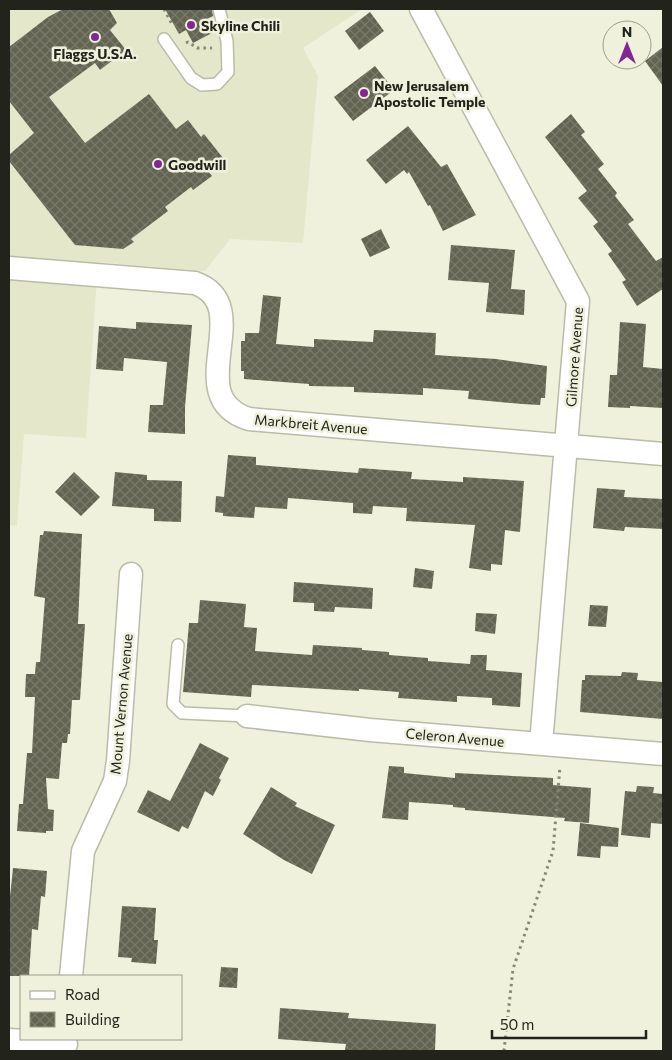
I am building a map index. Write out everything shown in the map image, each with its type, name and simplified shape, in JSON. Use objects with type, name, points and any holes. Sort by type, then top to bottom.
[{"type":"street","name":"Gilmore Avenue","points":[[421,9],[578,301],[567,445],[552,745]]},
{"type":"street","name":"Markbreit Avenue","points":[[9,268],[195,284],[205,287],[216,297],[222,312],[217,384],[220,396],[227,407],[237,415],[249,419],[663,454]]},
{"type":"street","name":"Mount Vernon Avenue","points":[[71,975],[83,851],[115,781],[118,761],[131,574]]},
{"type":"street","name":"Celeron Avenue","points":[[247,716],[370,730],[663,754]]},
{"type":"street","points":[[9,1040],[66,1045]]},
{"type":"lane","points":[[164,39],[191,78],[202,85],[217,84],[228,72],[227,49],[219,9]]},
{"type":"lane","points":[[178,646],[173,704],[176,709],[182,712],[247,716]]},
{"type":"path","points":[[164,9],[176,30]]},
{"type":"path","points":[[180,37],[183,44],[188,42],[197,48],[227,49]]},
{"type":"path","points":[[504,1051],[513,969],[553,852],[552,745]]},
{"type":"shaded area","points":[[9,9],[362,9],[303,48],[318,76],[303,243],[230,239],[205,271],[98,262],[86,438],[24,434],[17,526],[9,525]]},
{"type":"building","points":[[63,9],[109,9],[117,23],[110,30],[126,50],[100,70],[95,63],[49,97],[85,143],[149,94],[176,129],[188,120],[201,137],[204,134],[223,158],[207,170],[212,176],[193,190],[191,187],[165,207],[168,211],[131,239],[134,242],[123,249],[75,245],[9,161],[9,155],[34,133],[9,101],[9,47],[48,17]]},
{"type":"building","name":"Skyline Chili","points":[[165,9],[212,9],[213,16],[205,20],[212,33],[193,43],[186,30],[179,34]]},
{"type":"building","points":[[370,12],[384,31],[359,50],[345,31]]},
{"type":"building","points":[[663,47],[663,86],[651,70],[652,56]]},
{"type":"building","name":"New Jerusalem Apostolic Temple","points":[[375,66],[394,90],[353,121],[334,97]]},
{"type":"building","points":[[571,114],[585,132],[581,135],[604,164],[598,169],[617,193],[615,196],[634,220],[628,224],[656,261],[663,257],[663,289],[637,306],[622,282],[626,280],[608,254],[612,251],[593,226],[598,222],[578,198],[587,191],[545,137]]},
{"type":"building","points":[[408,126],[441,167],[447,164],[476,215],[443,231],[430,205],[428,206],[409,172],[407,174],[404,170],[386,184],[366,160]]},
{"type":"building","points":[[381,229],[390,248],[370,257],[361,239]]},
{"type":"building","points":[[451,245],[515,250],[511,289],[525,290],[524,315],[486,312],[489,283],[448,280]]},
{"type":"building","points":[[263,295],[281,297],[276,344],[314,347],[314,339],[373,342],[374,330],[436,333],[435,355],[496,359],[547,366],[545,398],[541,398],[540,405],[522,404],[468,399],[469,391],[423,388],[423,395],[354,392],[354,387],[309,386],[309,384],[244,379],[244,371],[241,371],[241,341],[245,341],[245,333],[259,333]]},
{"type":"building","points":[[136,322],[192,325],[185,407],[185,434],[148,432],[150,405],[163,405],[167,362],[124,358],[123,371],[96,369],[99,326],[136,329]]},
{"type":"building","points":[[620,322],[646,324],[643,367],[663,369],[663,408],[608,407],[610,375],[617,375]]},
{"type":"building","points":[[228,455],[256,457],[256,465],[358,473],[359,468],[412,472],[411,479],[463,482],[463,477],[524,481],[520,532],[505,530],[502,565],[491,564],[491,571],[469,568],[475,525],[406,521],[407,508],[373,506],[372,514],[353,513],[353,503],[288,498],[287,509],[255,507],[254,518],[223,516],[223,513],[215,512],[216,496],[224,497]]},
{"type":"building","points":[[74,472],[100,497],[81,516],[55,492]]},
{"type":"building","points":[[115,472],[147,475],[147,480],[182,481],[181,522],[154,521],[154,509],[112,506]]},
{"type":"building","points":[[597,488],[625,490],[624,497],[663,499],[663,529],[625,527],[624,531],[593,528]]},
{"type":"building","points":[[44,531],[82,534],[78,624],[85,624],[80,700],[72,700],[70,734],[68,734],[67,743],[62,743],[59,779],[46,778],[48,809],[54,810],[53,831],[46,831],[46,833],[17,831],[19,804],[23,804],[27,753],[32,753],[35,697],[25,697],[26,674],[35,674],[36,662],[40,662],[45,598],[34,596],[40,535],[43,535]]},
{"type":"building","points":[[415,568],[434,571],[432,589],[413,587]]},
{"type":"building","points":[[294,582],[373,588],[372,609],[335,607],[334,612],[314,611],[314,603],[293,602]]},
{"type":"building","points":[[200,600],[246,604],[244,627],[257,628],[255,651],[312,655],[313,645],[362,648],[362,650],[389,652],[389,655],[428,658],[428,661],[470,664],[471,655],[487,655],[486,670],[522,673],[520,707],[492,705],[492,698],[457,696],[457,702],[398,698],[399,692],[359,689],[359,691],[252,685],[251,697],[183,692],[189,623],[198,623]]},
{"type":"building","points":[[590,605],[608,606],[606,627],[588,626]]},
{"type":"building","points":[[476,613],[497,614],[495,634],[475,631]]},
{"type":"building","points":[[622,672],[638,673],[637,680],[663,682],[663,719],[580,712],[582,680],[585,680],[585,675],[621,676]]},
{"type":"building","points":[[200,743],[229,758],[213,796],[205,791],[188,829],[182,826],[179,832],[137,812],[148,790],[170,801]]},
{"type":"building","points":[[389,766],[404,767],[404,773],[455,778],[455,773],[553,778],[553,785],[591,788],[589,823],[564,821],[565,818],[465,810],[465,808],[453,807],[453,805],[409,802],[408,820],[382,818]]},
{"type":"building","points":[[637,786],[654,787],[653,793],[663,794],[663,824],[651,823],[650,838],[621,835],[625,791],[636,792]]},
{"type":"building","points":[[271,787],[297,803],[295,806],[335,825],[312,874],[284,860],[243,834]]},
{"type":"building","points":[[580,823],[619,828],[618,847],[601,846],[600,858],[577,856]]},
{"type":"building","points":[[13,868],[47,871],[45,897],[41,896],[38,930],[32,929],[29,975],[9,976],[9,906]]},
{"type":"building","points":[[122,906],[156,908],[154,940],[158,940],[156,964],[131,962],[132,958],[118,957]]},
{"type":"building","points":[[221,967],[238,968],[237,988],[219,987]]},
{"type":"building","points":[[280,1008],[349,1013],[348,1018],[436,1024],[435,1051],[345,1050],[346,1044],[278,1039]]},
{"type":"place","name":"Skyline Chili","points":[[191,25]]},
{"type":"place","name":"Flaggs U.S.A.","points":[[95,37]]},
{"type":"place","name":"New Jerusalem Apostolic Temple","points":[[364,93]]},
{"type":"place","name":"Goodwill","points":[[158,164]]}]
